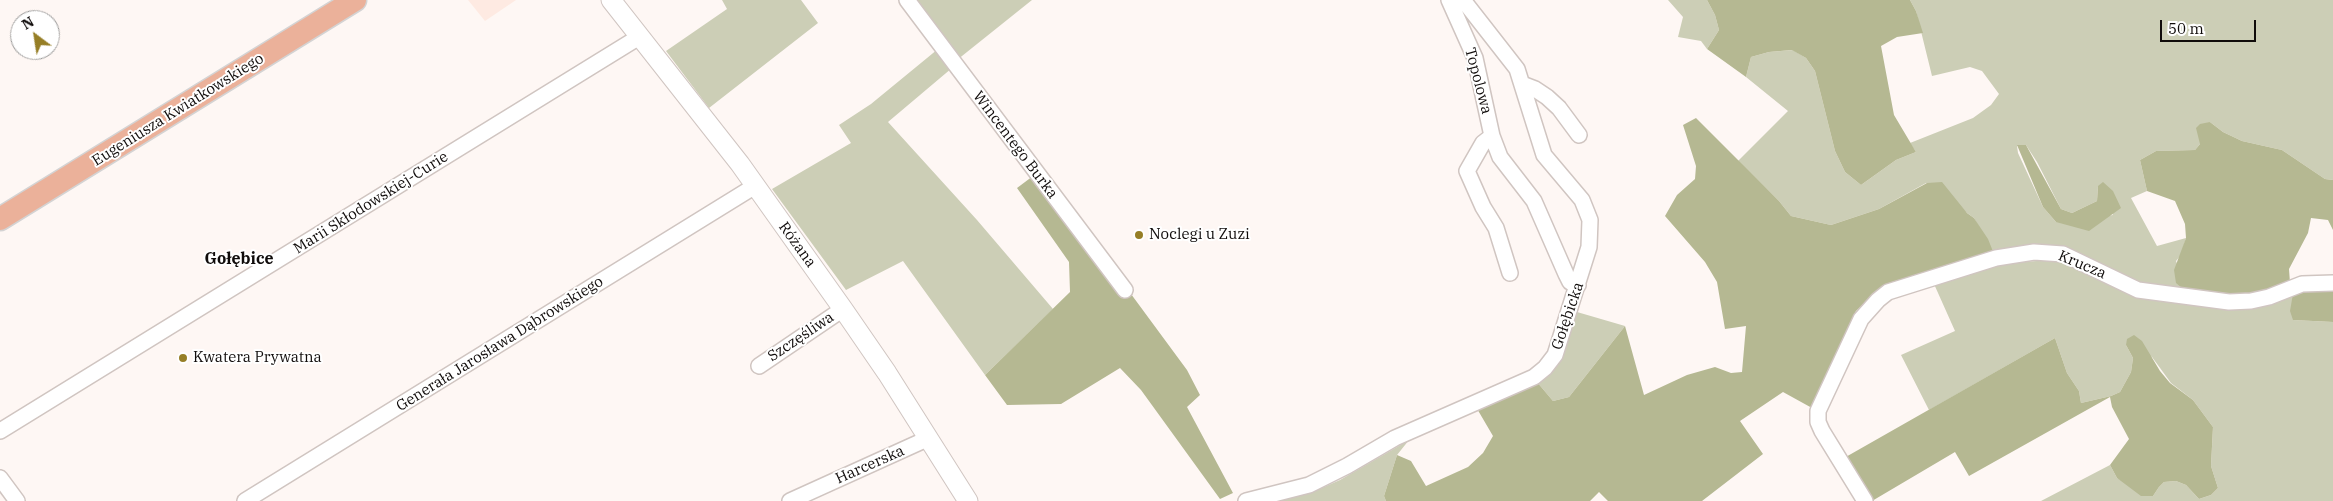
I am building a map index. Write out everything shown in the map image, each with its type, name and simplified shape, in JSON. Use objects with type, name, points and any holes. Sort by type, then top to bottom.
[{"type":"main road","name":"Eugeniusza Kwiatkowskiego","points":[[0,219],[356,0]]},
{"type":"street","name":"Różana","points":[[611,0],[755,186],[843,309],[929,438],[968,501]]},
{"type":"street","name":"Wincentego Burka","points":[[907,0],[1125,290]]},
{"type":"street","name":"Topolowa","points":[[1449,0],[1475,58],[1492,136],[1500,157],[1534,201],[1570,282],[1578,285]]},
{"type":"street","name":"Gołębicka","points":[[1246,501],[1309,485],[1347,466],[1395,438],[1534,376],[1545,368],[1555,355],[1589,247],[1590,220],[1582,200],[1544,155],[1517,69],[1463,0]]},
{"type":"street","name":"Marii Skłodowskiej-Curie","points":[[0,431],[639,37]]},
{"type":"street","points":[[1522,84],[1548,97],[1559,108],[1579,135]]},
{"type":"street","points":[[1492,136],[1483,143],[1466,171],[1483,207],[1496,228],[1510,273]]},
{"type":"street","name":"Generała Jarosława Dąbrowskiego","points":[[254,499],[755,186]]},
{"type":"street","name":"Krucza","points":[[1865,501],[1818,422],[1818,411],[1861,319],[1888,292],[2011,255],[2034,252],[2063,254],[2138,290],[2229,302],[2251,302],[2302,284],[2333,283]]},
{"type":"street","name":"Szczęśliwa","points":[[759,366],[843,309]]},
{"type":"street","name":"Harcerska","points":[[790,501],[813,496],[929,438]]},
{"type":"street","points":[[0,478],[18,501]]},
{"type":"shaded area","points":[[468,0],[516,0],[485,21]]},
{"type":"green space","points":[[722,0],[801,0],[818,23],[709,108],[666,51],[727,9]]},
{"type":"green space","points":[[914,0],[1032,0],[957,60]]},
{"type":"green space","points":[[1668,0],[1707,0],[1715,15],[1719,30],[1707,49],[1701,41],[1678,37],[1683,17]]},
{"type":"green space","points":[[1707,0],[1910,0],[1916,11],[1923,33],[1897,37],[1881,46],[1894,115],[1916,152],[1896,160],[1861,185],[1845,172],[1835,151],[1815,71],[1806,58],[1792,50],[1769,52],[1751,57],[1746,77],[1707,49],[1719,30],[1715,15]]},
{"type":"green space","points":[[1910,0],[2333,0],[2333,180],[2325,179],[2282,150],[2242,141],[2223,132],[2210,122],[2200,144],[2195,150],[2156,151],[2140,160],[2147,191],[2131,198],[2157,246],[2186,238],[2181,255],[2176,261],[2187,292],[2141,287],[2070,251],[1994,254],[1974,218],[1926,183],[1879,209],[1831,225],[1791,216],[1779,201],[1738,161],[1788,111],[1746,77],[1751,57],[1769,52],[1793,50],[1806,58],[1815,71],[1835,151],[1845,172],[1861,185],[1896,160],[1916,152],[1910,143],[1973,118],[1991,105],[1999,94],[1982,71],[1970,67],[1932,76],[1916,11]],"holes":[[[2026,145],[2061,209],[2072,213],[2097,201],[2098,186],[2113,215],[2056,222],[2043,207],[2018,153],[2017,146]]]},
{"type":"green space","points":[[938,49],[952,68],[888,122],[977,220],[1053,309],[985,375],[903,261],[846,290],[772,189],[851,143],[839,125],[871,104]]},
{"type":"green space","points":[[1696,118],[1779,201],[1791,216],[1831,225],[1879,209],[1927,183],[1942,182],[1967,213],[1974,218],[1988,239],[1994,254],[1868,300],[1856,311],[1812,408],[1783,392],[1740,421],[1763,454],[1702,501],[1608,501],[1599,492],[1590,501],[1386,501],[1384,496],[1397,455],[1411,461],[1426,486],[1468,467],[1483,453],[1493,436],[1476,407],[1537,382],[1553,401],[1569,397],[1625,326],[1644,395],[1687,375],[1715,367],[1731,373],[1742,372],[1746,326],[1725,329],[1717,282],[1705,262],[1665,216],[1677,195],[1695,179],[1696,166],[1683,125]]},
{"type":"green space","points":[[2210,122],[2223,132],[2242,141],[2282,150],[2325,179],[2333,180],[2333,230],[2328,220],[2311,218],[2308,233],[2289,269],[2290,283],[2249,299],[2187,292],[2176,283],[2174,270],[2186,238],[2185,224],[2175,201],[2147,191],[2140,160],[2156,151],[2195,150],[2200,144],[2196,128],[2200,124]]},
{"type":"green space","points":[[2017,145],[2026,145],[2061,209],[2072,213],[2097,201],[2098,186],[2103,182],[2113,191],[2121,208],[2089,231],[2056,222],[2043,207]]},
{"type":"green space","points":[[1033,176],[1123,297],[1131,294],[1187,370],[1200,395],[1187,407],[1233,493],[1220,499],[1141,390],[1120,368],[1061,404],[1007,405],[985,375],[1070,292],[1069,262],[1017,188]]},
{"type":"green space","points":[[2050,260],[2077,267],[2141,295],[2294,288],[2293,320],[2333,322],[2333,501],[2041,501],[2110,465],[2117,478],[2153,496],[2164,482],[2176,481],[2186,485],[2199,499],[2211,495],[2218,488],[2211,466],[2213,427],[2193,400],[2171,383],[2152,357],[2126,345],[2133,358],[2131,372],[2120,392],[2111,396],[2081,403],[2079,391],[2067,373],[2055,338],[1929,410],[1901,355],[1955,331],[1934,284],[1995,264]]},
{"type":"green space","points":[[2333,286],[2333,322],[2293,320],[2290,311],[2294,288]]},
{"type":"green space","points":[[1577,312],[1625,326],[1569,397],[1553,401],[1537,382],[1558,360]]},
{"type":"green space","points":[[2134,335],[2142,341],[2160,371],[2170,383],[2193,400],[2213,427],[2211,466],[2218,488],[2211,495],[2199,499],[2186,485],[2176,481],[2164,482],[2153,496],[2141,496],[2117,478],[2110,465],[2129,439],[2112,407],[2110,397],[1969,476],[1955,452],[1872,501],[1844,458],[2055,338],[2067,373],[2079,391],[2081,403],[2111,396],[2120,392],[2131,372],[2133,358],[2126,345],[2127,339]]},
{"type":"green space","points":[[1409,440],[1397,455],[1384,496],[1386,501],[1277,501],[1310,493],[1340,480]]},
{"type":"place","name":"Noclegi u Zuzi","points":[[1139,235]]},
{"type":"place","name":"Kwatera Prywatna","points":[[183,358]]},
{"type":"district","name":"Gołębice","points":[[239,259]]}]
